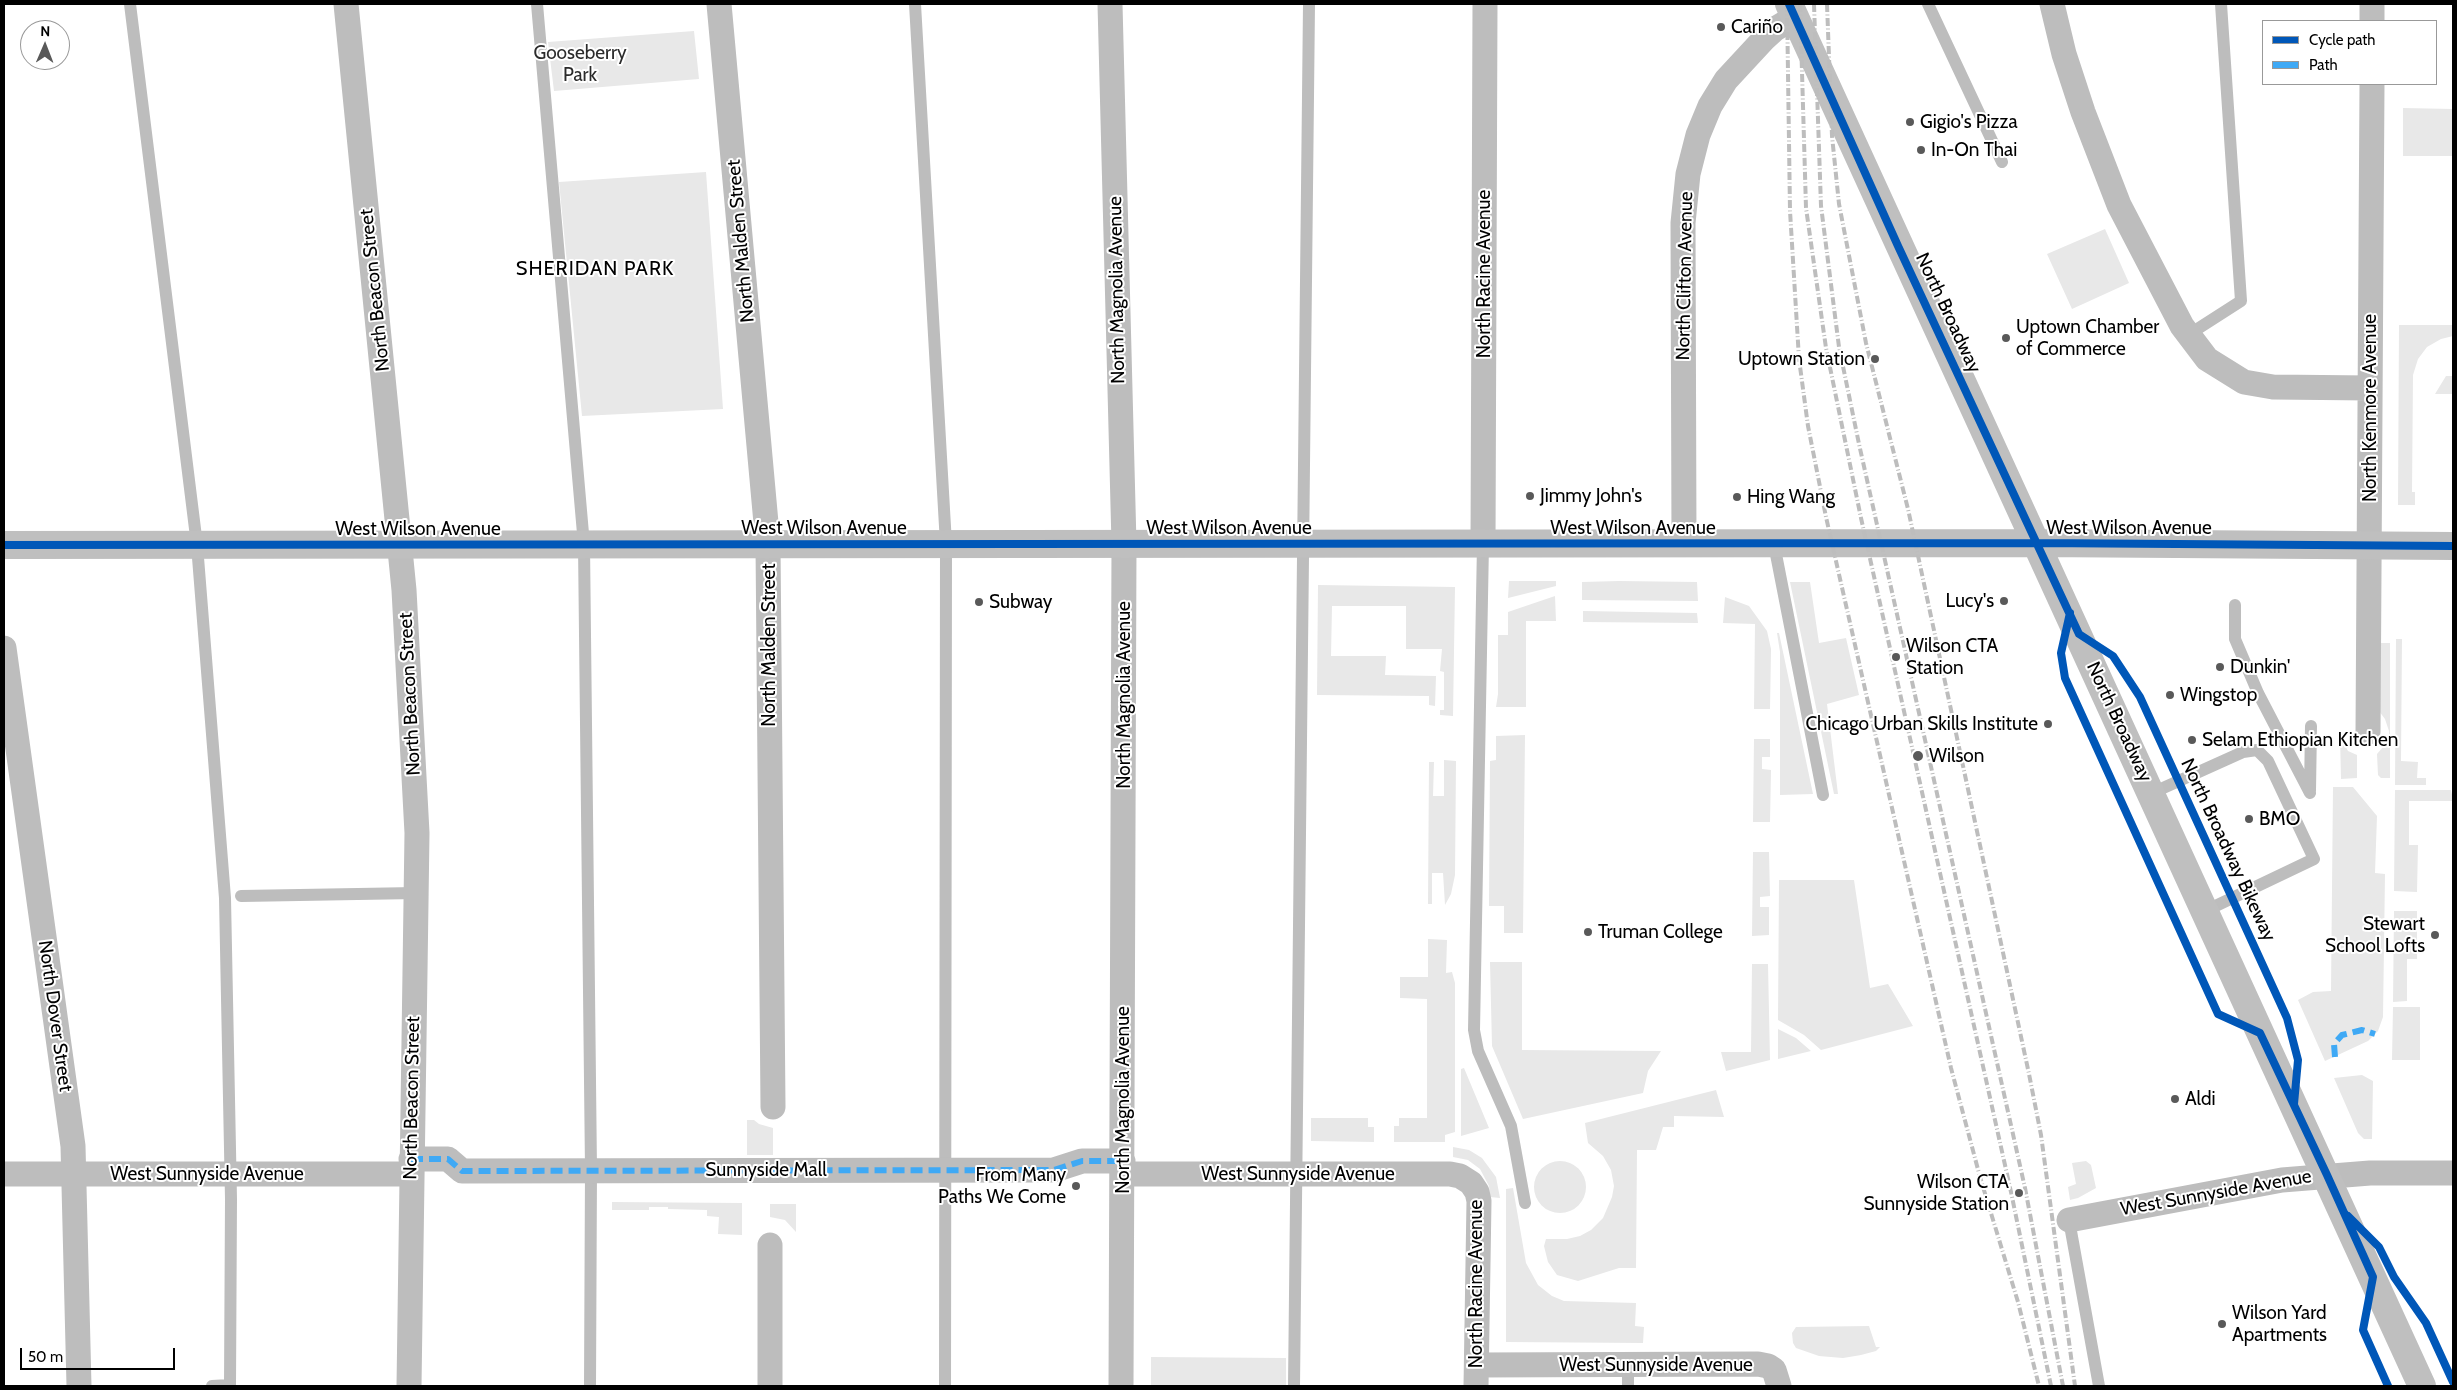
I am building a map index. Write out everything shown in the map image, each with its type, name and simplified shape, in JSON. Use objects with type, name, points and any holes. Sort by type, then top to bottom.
[{"type":"street","name":"North Beacon Street","points":[[346,4],[400,545],[417,833],[409,1386]]},
{"type":"street","name":"North Malden Street","points":[[719,4],[768,545],[773,1107]]},
{"type":"street","name":"North Magnolia Avenue","points":[[1110,4],[1124,544],[1124,1168],[1121,1386]]},
{"type":"street","name":"North Racine Avenue","points":[[1483,544],[1485,4]]},
{"type":"street","points":[[2052,4],[2064,54],[2083,112],[2119,205],[2149,265],[2188,334],[2207,359],[2244,382],[2282,388],[2370,388]]},
{"type":"street","points":[[2372,4],[2372,20]]},
{"type":"street","name":"North Broadway","points":[[1792,10],[1898,246],[2038,543],[2422,1386]]},
{"type":"street","name":"North Clifton Avenue","points":[[1684,544],[1683,223],[1688,174],[1698,135],[1710,106],[1726,80],[1792,10]]},
{"type":"street","name":"North Kenmore Avenue","points":[[2368,732],[2372,85]]},
{"type":"street","name":"West Wilson Avenue","points":[[4,545],[2038,543],[2453,546]]},
{"type":"street","name":"North Dover Street","points":[[4,648],[72,1136],[75,1174],[79,1386]]},
{"type":"street","name":"Sunnyside Mall","points":[[411,1167],[448,1159],[462,1171],[1054,1170],[1082,1161],[1124,1168]]},
{"type":"street","name":"West Sunnyside Avenue","points":[[4,1174],[231,1174],[411,1167]]},
{"type":"street","name":"West Sunnyside Avenue","points":[[1124,1168],[1296,1175],[1450,1174],[1460,1176],[1471,1183]]},
{"type":"street","name":"West Sunnyside Avenue","points":[[2069,1220],[2282,1180],[2370,1172],[2453,1173]]},
{"type":"street","name":"North Racine Avenue","points":[[1471,1183],[1477,1192],[1479,1201],[1476,1376]]},
{"type":"street","points":[[770,1245],[770,1386]]},
{"type":"street","name":"West Sunnyside Avenue","points":[[1476,1376],[1628,1375],[1758,1364],[1768,1366],[1776,1378]]},
{"type":"lane","points":[[130,4],[197,545],[225,898],[231,1174],[230,1385],[212,1386]]},
{"type":"lane","points":[[537,4],[584,545],[591,1170],[590,1386]]},
{"type":"lane","points":[[916,4],[946,544],[945,1386]]},
{"type":"lane","points":[[1294,1386],[1309,4]]},
{"type":"lane","points":[[1928,4],[2002,162]]},
{"type":"lane","points":[[2188,334],[2241,301],[2221,4]]},
{"type":"lane","points":[[1483,544],[1474,1030],[1478,1051],[1511,1126],[1525,1203]]},
{"type":"lane","points":[[1774,544],[1823,795]]},
{"type":"lane","points":[[2234,606],[2235,639],[2258,693],[2310,793],[2311,726]]},
{"type":"lane","points":[[2152,793],[2243,752],[2257,750],[2268,761],[2314,859],[2205,910]]},
{"type":"lane","points":[[242,896],[416,893]]},
{"type":"lane","points":[[2069,1220],[2099,1386]]},
{"type":"green space","name":"Gooseberry Park","points":[[694,31],[699,79],[554,91],[548,42]]},
{"type":"green space","points":[[2403,108],[2453,109],[2453,156],[2403,156]]},
{"type":"green space","points":[[706,172],[723,409],[582,416],[559,182]]},
{"type":"green space","points":[[2105,229],[2129,283],[2072,309],[2047,254]]},
{"type":"green space","points":[[2399,325],[2453,325],[2453,336],[2441,339],[2427,347],[2418,359],[2413,375],[2412,492],[2415,492],[2415,505],[2398,505]]},
{"type":"green space","points":[[2446,376],[2453,376],[2453,394],[2435,394]]},
{"type":"green space","points":[[1509,581],[1556,581],[1556,586],[1508,598]]},
{"type":"green space","points":[[1582,582],[1697,582],[1698,601],[1582,600]]},
{"type":"green space","points":[[1790,582],[1810,582],[1819,643],[1846,638],[1859,695],[1827,704],[1838,794],[1834,794]]},
{"type":"green space","points":[[1318,585],[1455,587],[1453,716],[1440,715],[1440,710],[1444,710],[1444,672],[1440,671],[1442,649],[1406,649],[1406,606],[1332,606],[1331,656],[1386,656],[1385,675],[1436,676],[1435,706],[1429,705],[1429,696],[1317,695]]},
{"type":"green space","points":[[1555,596],[1556,621],[1526,621],[1526,707],[1496,707],[1498,694],[1498,635],[1508,635],[1508,612]]},
{"type":"green space","points":[[1725,597],[1749,606],[1767,631],[1771,649],[1770,709],[1754,709],[1755,624],[1723,623]]},
{"type":"green space","points":[[1583,611],[1697,613],[1698,623],[1583,622]]},
{"type":"green space","points":[[1777,633],[1779,633],[1813,794],[1780,795],[1780,652]]},
{"type":"green space","points":[[2396,639],[2402,639],[2401,761],[2418,762],[2417,778],[2426,778],[2426,785],[2395,785]]},
{"type":"green space","points":[[2380,643],[2390,643],[2390,778],[2381,778],[2378,775],[2377,754],[2389,740],[2389,731],[2385,719],[2379,711]]},
{"type":"green space","points":[[1525,735],[1523,933],[1504,933],[1504,906],[1489,906],[1490,761],[1496,760],[1496,736]]},
{"type":"green space","points":[[2340,736],[2348,751],[2357,755],[2357,778],[2341,779]]},
{"type":"green space","points":[[1754,739],[1770,739],[1770,757],[1762,757],[1762,769],[1771,770],[1770,822],[1753,822]]},
{"type":"green space","points":[[1444,760],[1456,761],[1455,875],[1451,894],[1445,905],[1443,873],[1432,873],[1432,904],[1428,904],[1429,762],[1434,762],[1433,796],[1444,796]]},
{"type":"green space","points":[[2333,787],[2353,787],[2377,816],[2375,873],[2385,874],[2383,1017],[2378,1031],[2368,1041],[2325,1061],[2298,1000],[2313,992],[2331,991]]},
{"type":"green space","points":[[2395,790],[2451,790],[2453,799],[2453,801],[2409,801],[2409,845],[2418,845],[2417,892],[2394,891]]},
{"type":"green space","points":[[1753,852],[1769,852],[1770,896],[1760,897],[1760,907],[1769,907],[1769,935],[1752,936]]},
{"type":"green space","points":[[1779,880],[1854,880],[1870,988],[1888,984],[1913,1026],[1821,1050],[1804,1035],[1778,1020]]},
{"type":"green space","points":[[2394,911],[2417,911],[2417,959],[2407,959],[2407,1001],[2393,1002]]},
{"type":"green space","points":[[1428,939],[1447,940],[1446,973],[1452,972],[1455,983],[1455,1132],[1445,1135],[1445,1142],[1394,1142],[1394,1126],[1399,1126],[1399,1118],[1427,1118],[1427,999],[1400,998],[1400,977],[1428,977]]},
{"type":"green space","points":[[1490,962],[1522,962],[1522,1050],[1661,1051],[1648,1071],[1643,1093],[1523,1119],[1492,1046]]},
{"type":"green space","points":[[1752,964],[1768,964],[1770,1060],[1726,1071],[1721,1052],[1751,1052]]},
{"type":"green space","points":[[2393,1007],[2420,1007],[2420,1060],[2392,1060]]},
{"type":"green space","points":[[1778,1029],[1796,1038],[1811,1051],[1778,1059]]},
{"type":"green space","points":[[1464,1068],[1489,1128],[1461,1136],[1461,1069]]},
{"type":"green space","points":[[2362,1075],[2373,1081],[2372,1139],[2364,1139],[2358,1133],[2334,1078]]},
{"type":"green space","points":[[1716,1090],[1724,1117],[1674,1116],[1674,1127],[1663,1127],[1656,1150],[1637,1150],[1636,1268],[1619,1268],[1578,1281],[1557,1275],[1548,1262],[1544,1246],[1546,1239],[1567,1239],[1580,1236],[1591,1230],[1603,1218],[1612,1197],[1614,1186],[1611,1170],[1603,1156],[1588,1143],[1585,1123]]},
{"type":"green space","points":[[1311,1118],[1368,1118],[1368,1127],[1374,1127],[1374,1142],[1311,1141]]},
{"type":"green space","points":[[747,1120],[754,1120],[759,1124],[773,1128],[773,1155],[747,1155]]},
{"type":"green space","points":[[1453,1147],[1469,1150],[1482,1158],[1496,1177],[1500,1198],[1490,1197],[1489,1186],[1480,1169],[1468,1160],[1453,1157]]},
{"type":"green space","points":[[1560,1161],[1570,1163],[1578,1169],[1584,1177],[1586,1187],[1584,1197],[1578,1205],[1570,1211],[1560,1213],[1550,1211],[1542,1205],[1536,1197],[1534,1187],[1536,1177],[1542,1169],[1550,1163]]},
{"type":"green space","points":[[2086,1161],[2091,1165],[2096,1188],[2078,1198],[2070,1200],[2068,1187],[2076,1184],[2072,1163]]},
{"type":"green space","points":[[1513,1188],[1526,1263],[1538,1285],[1552,1296],[1564,1301],[1636,1303],[1635,1326],[1644,1327],[1643,1343],[1506,1342],[1506,1189]]},
{"type":"green space","points":[[612,1202],[742,1203],[742,1235],[718,1234],[719,1217],[707,1216],[707,1210],[649,1207],[649,1210],[612,1210]]},
{"type":"green space","points":[[770,1204],[796,1204],[796,1232],[785,1220],[770,1217]]},
{"type":"green space","points":[[1869,1326],[1876,1347],[1880,1347],[1876,1351],[1861,1355],[1843,1358],[1819,1356],[1796,1348],[1793,1343],[1792,1333],[1796,1327]]},
{"type":"green space","points":[[1151,1357],[1286,1358],[1286,1386],[1151,1386]]},
{"type":"railway","points":[[1787,4],[1790,211],[1799,359],[1808,426],[1826,517],[1951,1068],[1980,1177],[2018,1302],[2039,1386]]},
{"type":"railway","points":[[1800,4],[1806,208],[1826,348],[1861,518],[2011,1192],[2051,1386]]},
{"type":"railway","points":[[1814,4],[1821,206],[1839,347],[2025,1188],[2063,1386]]},
{"type":"railway","points":[[1827,4],[1832,136],[1839,204],[1866,343],[1908,509],[2029,1074],[2041,1135],[2075,1386]]},
{"type":"marked path","points":[[2335,1057],[2334,1044],[2342,1035],[2362,1030],[2375,1034]]},
{"type":"marked path","points":[[411,1159],[448,1159],[462,1171],[1054,1170],[1082,1161],[1123,1161]]},
{"type":"cycle path","name":"North Broadway Bikeway","points":[[1789,4],[1898,246],[2079,634],[2113,656],[2140,697],[2287,1018],[2298,1060],[2294,1104]]},
{"type":"cycle path","points":[[4,545],[2038,543],[2453,546]]},
{"type":"cycle path","points":[[2070,613],[2061,653],[2065,678],[2218,1014],[2260,1033],[2327,1175],[2373,1277],[2363,1330],[2388,1386]]},
{"type":"cycle path","points":[[2348,1216],[2379,1247],[2394,1277],[2426,1323],[2453,1382]]},
{"type":"place","name":"Cariño","points":[[1721,27]]},
{"type":"place","name":"Gigio's Pizza","points":[[1910,122]]},
{"type":"place","name":"In-On Thai","points":[[1921,150]]},
{"type":"place","name":"Uptown Chamber of Commerce","points":[[2006,338]]},
{"type":"place","name":"Uptown Station","points":[[1875,359]]},
{"type":"place","name":"Jimmy John's","points":[[1530,496]]},
{"type":"place","name":"Hing Wang","points":[[1737,497]]},
{"type":"place","name":"Lucy's","points":[[2004,601]]},
{"type":"place","name":"Subway","points":[[979,602]]},
{"type":"place","name":"Wilson CTA Station","points":[[1896,657]]},
{"type":"place","name":"Dunkin'","points":[[2220,667]]},
{"type":"place","name":"Wingstop","points":[[2170,695]]},
{"type":"place","name":"Chicago Urban Skills Institute","points":[[2048,724]]},
{"type":"place","name":"Selam Ethiopian Kitchen","points":[[2192,740]]},
{"type":"place","name":"Wilson","points":[[1918,756]]},
{"type":"place","name":"BMO","points":[[2249,819]]},
{"type":"place","name":"Truman College","points":[[1588,932]]},
{"type":"place","name":"Stewart School Lofts","points":[[2435,935]]},
{"type":"place","name":"Aldi","points":[[2175,1099]]},
{"type":"place","name":"From Many Paths We Come","points":[[1076,1186]]},
{"type":"place","name":"Wilson CTA Sunnyside Station","points":[[2019,1193]]},
{"type":"place","name":"Wilson Yard Apartments","points":[[2222,1324]]},
{"type":"district","name":"SHERIDAN PARK","points":[[595,269]]}]
